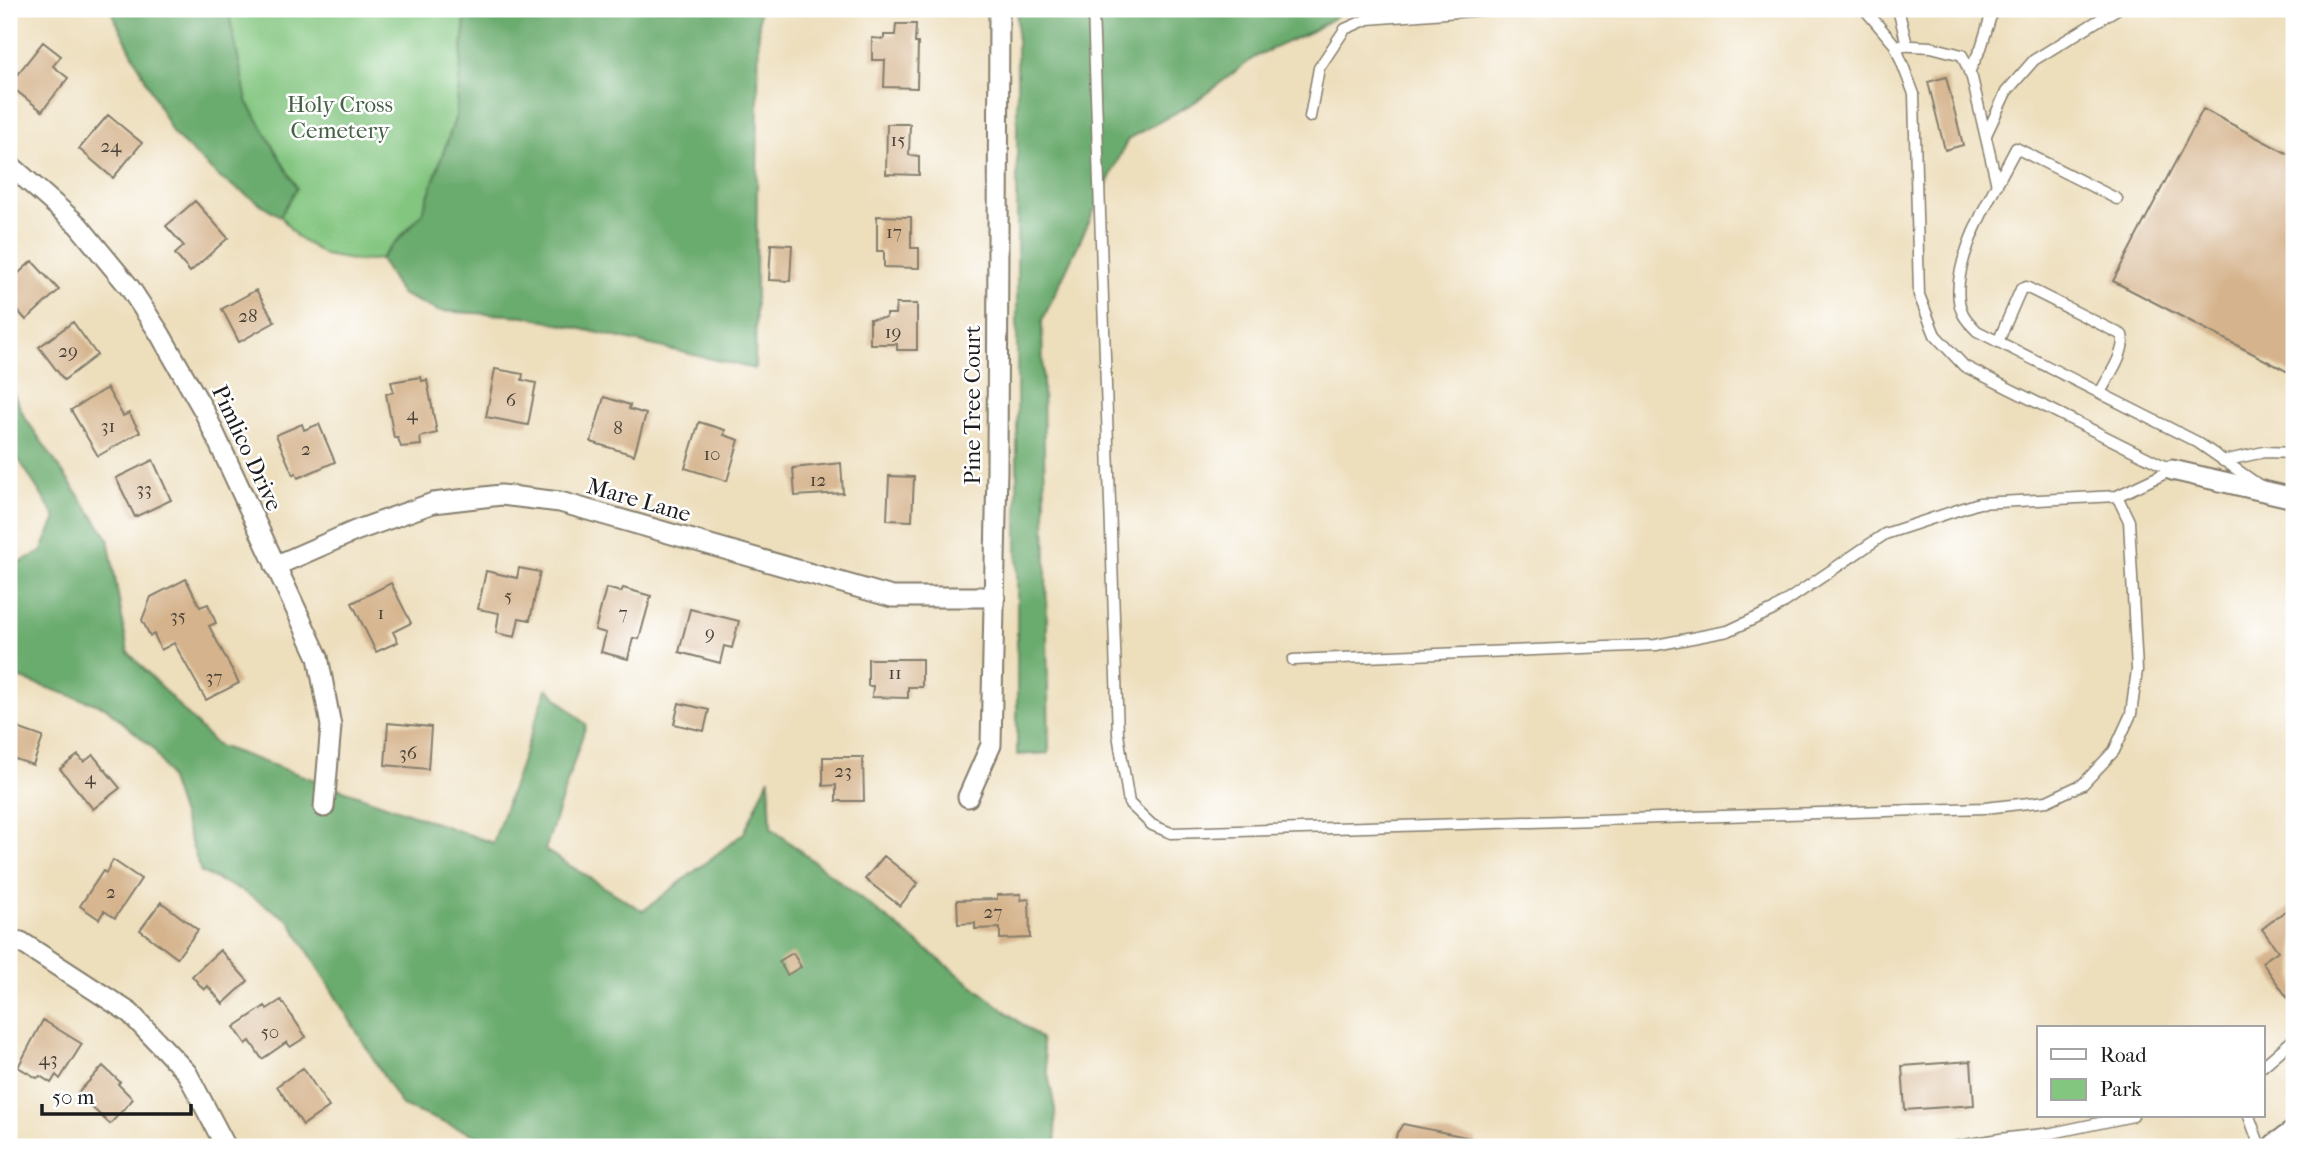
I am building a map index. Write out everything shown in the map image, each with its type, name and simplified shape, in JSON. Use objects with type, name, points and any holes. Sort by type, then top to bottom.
[{"type":"main road","points":[[2278,1147],[2294,1136]]},
{"type":"street","name":"Pine Tree Court","points":[[968,797],[991,745],[997,469],[999,9]]},
{"type":"street","name":"Pimlico Drive","points":[[9,164],[78,225],[130,288],[204,411],[318,657],[331,726],[324,807]]},
{"type":"street","points":[[2172,470],[2294,498]]},
{"type":"street","name":"Mare Lane","points":[[275,566],[355,531],[433,503],[501,495],[560,502],[892,597],[995,597]]},
{"type":"street","points":[[9,940],[22,943],[130,1013],[187,1073],[222,1146]]},
{"type":"lane","points":[[1093,9],[1118,734],[1129,803],[1152,825],[1171,833],[1984,808],[2047,801],[2083,785],[2114,751],[2132,714],[2137,670],[2129,522],[2116,495]]},
{"type":"lane","points":[[1310,117],[1319,68],[1345,29],[1368,19],[1497,9]]},
{"type":"lane","points":[[1862,9],[1895,45],[1914,94],[1919,295],[1935,335],[1964,366],[2172,470]]},
{"type":"lane","points":[[1898,9],[1907,46]]},
{"type":"lane","points":[[1969,72],[1981,48],[1993,9]]},
{"type":"lane","points":[[1986,135],[2006,92],[2034,60],[2117,9]]},
{"type":"lane","points":[[1895,45],[1931,47],[1962,55],[1986,135],[1997,185]]},
{"type":"lane","points":[[2117,199],[2017,148],[1970,239],[1957,284],[1962,314],[1977,331],[2197,442],[2268,491]]},
{"type":"lane","points":[[1998,342],[2021,289],[2032,289],[2122,335],[2121,350],[2100,393]]},
{"type":"lane","points":[[2223,461],[2264,452],[2294,453]]},
{"type":"lane","points":[[1293,660],[1656,645],[1728,631],[1773,610],[1885,534],[1979,503],[2116,495],[2172,470]]},
{"type":"lane","points":[[2264,1065],[2294,1039]]},
{"type":"lane","points":[[1953,1147],[2052,1133],[2123,1118]]},
{"type":"lane","points":[[2250,1118],[2260,1147]]},
{"type":"green space","points":[[110,9],[228,9],[247,101],[297,188],[280,216],[220,178],[173,134]]},
{"type":"green space","name":"Holy Cross Cemetery","points":[[196,9],[466,9],[456,116],[422,214],[380,259],[358,261],[325,255],[296,236],[244,169]]},
{"type":"green space","points":[[466,9],[759,9],[755,369],[525,316],[438,311],[401,294],[380,259],[422,214],[456,116]]},
{"type":"green space","points":[[1017,9],[1348,9],[1312,31],[1256,56],[1195,102],[1128,139],[1042,321],[1049,753],[1017,755]]},
{"type":"green space","points":[[9,384],[24,416],[108,538],[128,652],[216,745],[493,843],[547,688],[586,725],[545,850],[643,911],[744,833],[769,778],[771,828],[1041,1039],[1055,1109],[1056,1147],[505,1147],[402,1106],[289,920],[242,891],[201,872],[168,774],[153,748],[105,707],[9,675],[9,560],[17,563],[41,552],[56,518],[9,444]]},
{"type":"building","points":[[896,24],[916,24],[917,88],[884,87],[885,60],[872,60],[872,38],[884,39],[884,35],[895,35]]},
{"type":"building","points":[[43,42],[61,56],[53,66],[68,78],[42,111],[9,85]]},
{"type":"building","points":[[1946,77],[1963,145],[1945,150],[1928,82]]},
{"type":"building","points":[[2203,109],[2294,157],[2294,375],[2113,281]]},
{"type":"building","points":[[108,115],[142,143],[113,178],[79,149]]},
{"type":"building","points":[[887,124],[910,124],[909,155],[919,156],[919,175],[886,174]]},
{"type":"building","points":[[195,201],[228,238],[190,272],[175,254],[184,246],[166,226]]},
{"type":"building","points":[[877,216],[911,217],[911,248],[919,248],[919,268],[884,267],[884,251],[877,251]]},
{"type":"building","points":[[771,244],[792,245],[790,281],[769,280]]},
{"type":"building","points":[[32,261],[59,290],[26,320],[9,301],[9,282]]},
{"type":"building","points":[[256,290],[275,322],[239,342],[222,309]]},
{"type":"building","points":[[896,304],[917,304],[917,350],[897,350],[897,344],[870,344],[870,319],[886,318],[886,314],[895,314]]},
{"type":"building","points":[[73,322],[97,355],[64,380],[39,347]]},
{"type":"building","points":[[495,369],[523,374],[522,380],[536,383],[528,425],[486,417]]},
{"type":"building","points":[[421,377],[422,381],[427,380],[437,433],[420,437],[421,445],[401,447],[398,438],[394,438],[386,394],[394,392],[391,382]]},
{"type":"building","points":[[107,388],[123,416],[129,413],[140,432],[98,456],[71,410]]},
{"type":"building","points":[[604,397],[630,405],[629,409],[646,414],[634,455],[591,442]]},
{"type":"building","points":[[699,422],[725,430],[724,435],[739,440],[727,481],[685,468]]},
{"type":"building","points":[[302,424],[304,430],[319,424],[335,462],[298,478],[296,473],[293,475],[276,435]]},
{"type":"building","points":[[153,460],[171,500],[135,517],[116,478]]},
{"type":"building","points":[[841,463],[843,493],[795,496],[793,468]]},
{"type":"building","points":[[889,476],[914,477],[912,521],[887,520]]},
{"type":"building","points":[[519,568],[540,572],[530,620],[519,618],[515,637],[496,633],[499,613],[478,609],[486,571],[517,578]]},
{"type":"building","points":[[186,579],[200,607],[208,604],[216,623],[209,626],[239,683],[206,700],[174,643],[161,650],[154,634],[150,636],[142,620],[151,597]]},
{"type":"building","points":[[391,583],[411,623],[393,632],[398,642],[376,652],[352,603]]},
{"type":"building","points":[[606,588],[621,592],[623,588],[651,596],[639,639],[633,638],[628,659],[601,652],[606,633],[595,630]]},
{"type":"building","points":[[690,609],[739,621],[732,648],[724,646],[720,663],[679,652]]},
{"type":"building","points":[[868,659],[922,659],[922,687],[908,687],[908,698],[872,697],[873,686],[868,686]]},
{"type":"building","points":[[679,703],[709,710],[704,731],[674,724]]},
{"type":"building","points":[[388,723],[431,727],[428,769],[385,765]]},
{"type":"building","points":[[9,725],[43,737],[33,765],[9,757]]},
{"type":"building","points":[[78,755],[84,762],[93,755],[120,788],[93,809],[60,769]]},
{"type":"building","points":[[823,757],[863,757],[864,801],[836,801],[836,785],[823,786]]},
{"type":"building","points":[[884,856],[918,883],[900,906],[865,879]]},
{"type":"building","points":[[113,860],[141,879],[115,918],[104,911],[99,919],[80,906]]},
{"type":"building","points":[[1021,894],[1021,900],[1029,899],[1030,938],[1000,939],[1000,928],[975,929],[975,923],[958,924],[957,900],[997,899],[997,895]]},
{"type":"building","points":[[161,902],[198,930],[177,958],[140,930]]},
{"type":"building","points":[[2294,904],[2294,1007],[2262,962],[2278,951],[2262,929]]},
{"type":"building","points":[[220,950],[248,981],[223,1004],[208,986],[204,990],[192,976]]},
{"type":"building","points":[[793,953],[801,967],[787,975],[779,961]]},
{"type":"building","points":[[281,1000],[306,1037],[290,1047],[287,1042],[262,1059],[250,1041],[246,1044],[234,1027],[265,1006],[267,1009]]},
{"type":"building","points":[[43,1020],[82,1044],[60,1079],[56,1075],[51,1083],[18,1067]]},
{"type":"building","points":[[1971,1061],[1974,1105],[1905,1110],[1902,1066]]},
{"type":"building","points":[[103,1066],[133,1099],[110,1124],[77,1094]]},
{"type":"building","points":[[303,1068],[329,1107],[303,1125],[277,1086]]},
{"type":"building","points":[[1403,1124],[1476,1139],[1476,1147],[1394,1147],[1397,1133]]}]
